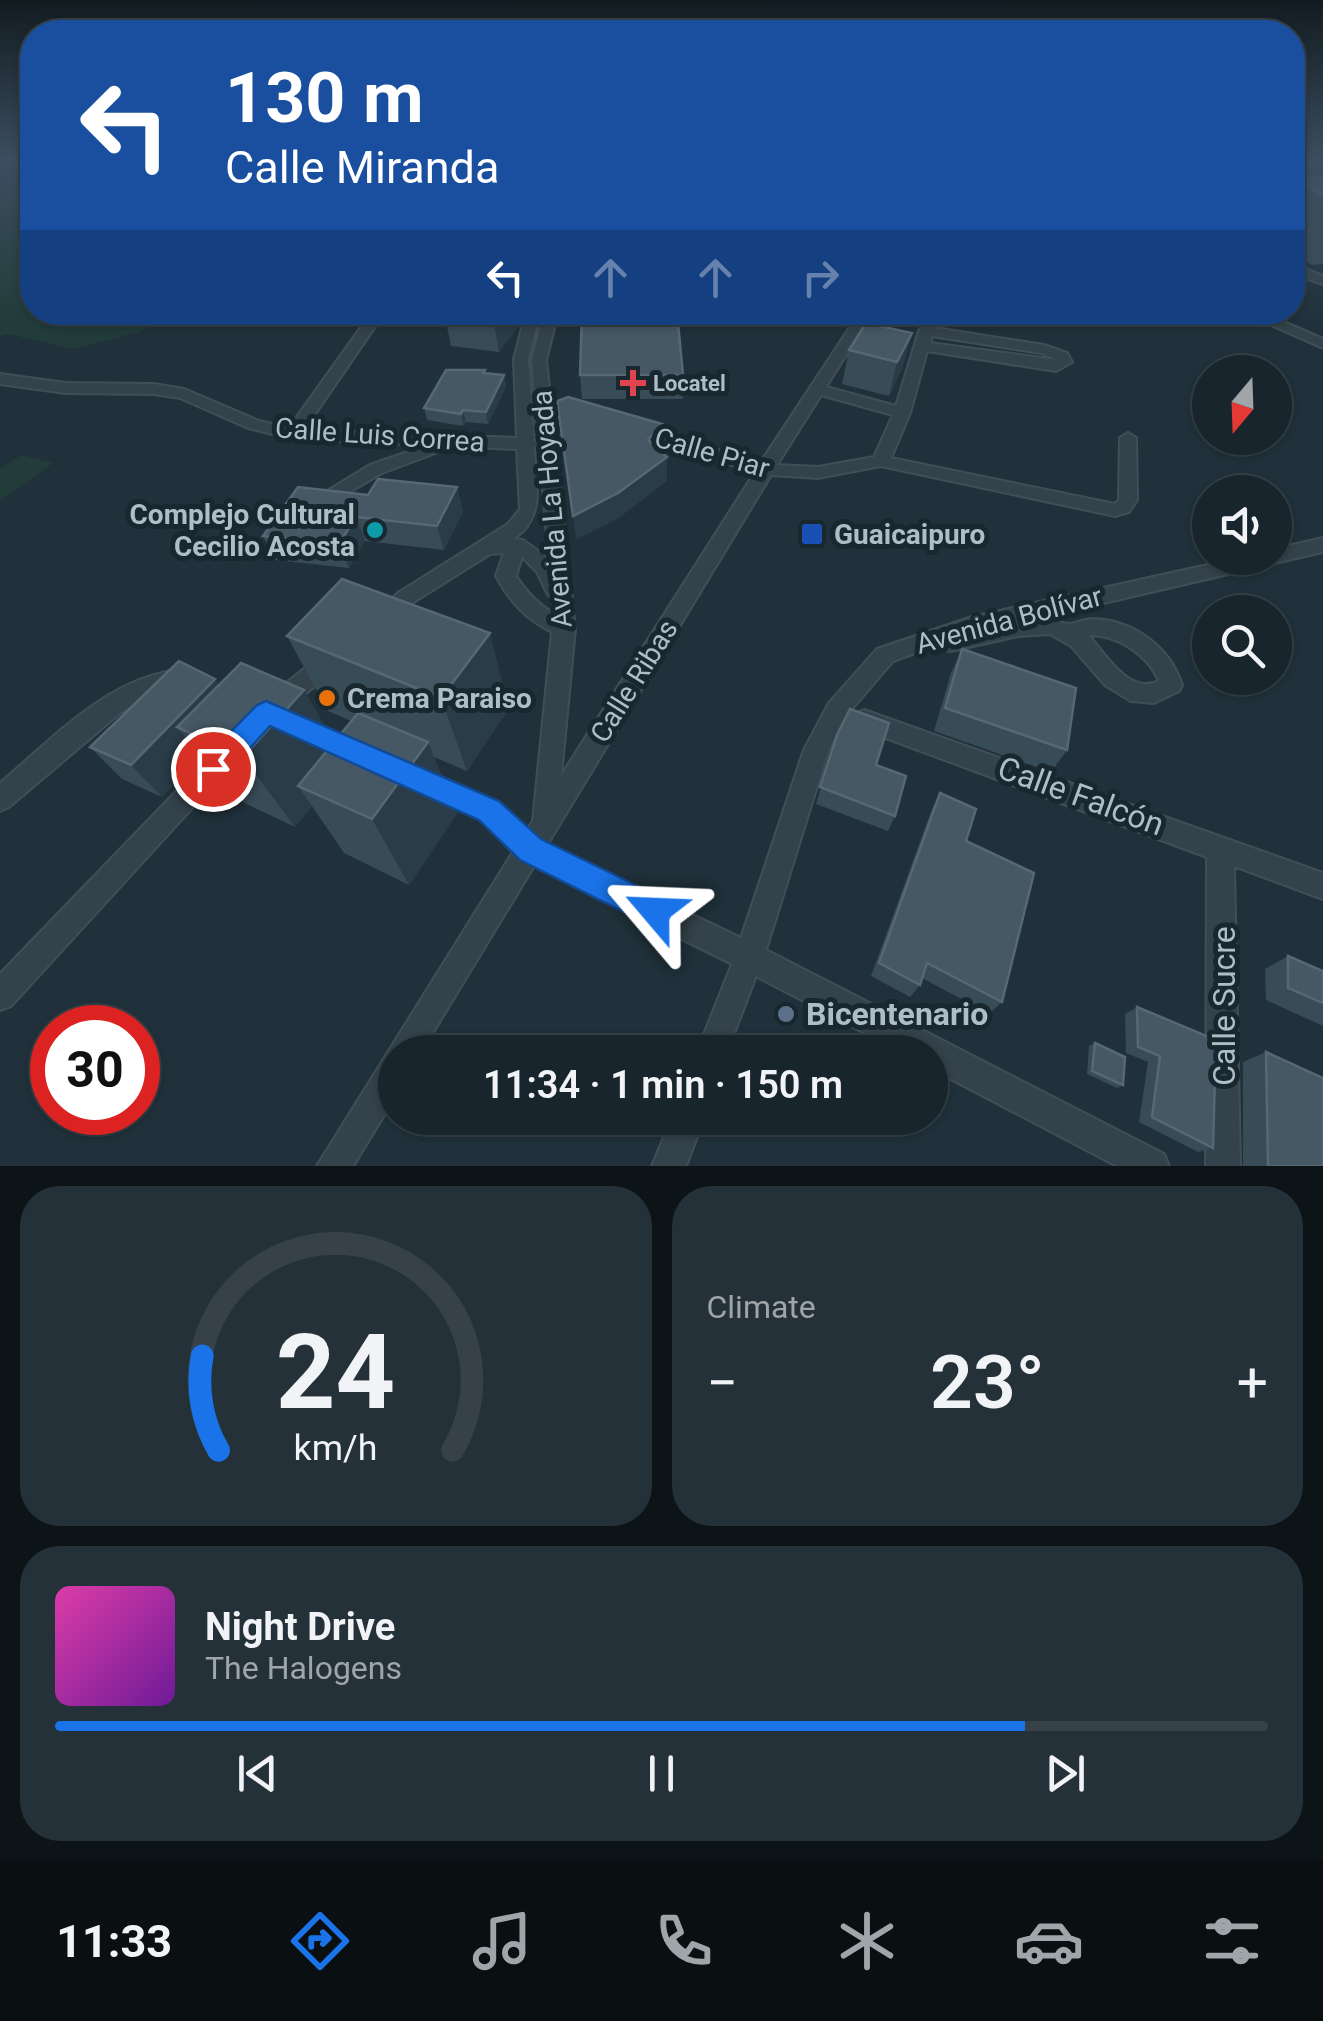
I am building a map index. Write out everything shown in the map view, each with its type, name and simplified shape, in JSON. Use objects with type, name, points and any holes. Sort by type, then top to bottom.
[{"type":"street","points":[[293,434],[370,325]]},
{"type":"street","name":"Avenida La Hoyada","points":[[482,548],[514,528],[530,510],[520,359],[530,325]]},
{"type":"street","name":"Avenida La Hoyada","points":[[537,838],[564,622],[554,408],[539,354],[547,325]]},
{"type":"street","name":"Calle Ribas","points":[[415,1035],[764,470],[859,325]]},
{"type":"street","points":[[932,325],[923,338],[902,413],[881,462],[1115,510],[1123,508],[1128,500],[1128,438]]},
{"type":"street","points":[[1278,325],[1323,344]]},
{"type":"street","points":[[923,338],[1044,349],[1062,356],[1065,362],[1056,367],[923,338]]},
{"type":"street","name":"Calle Luis Correa","points":[[3,382],[184,394],[254,424],[293,434],[528,444]]},
{"type":"street","points":[[817,389],[902,413]]},
{"type":"street","name":"Calle Piar","points":[[613,425],[764,470],[816,474],[881,462]]},
{"type":"street","points":[[320,503],[376,469],[454,441]]},
{"type":"street","points":[[0,995],[253,721],[405,598],[482,548],[516,545],[527,548],[544,563],[564,622],[536,617],[513,589],[506,576],[516,545]]},
{"type":"street","name":"Avenida Bolívar","points":[[1292,552],[1323,545]]},
{"type":"street","name":"Avenida Bolívar","points":[[719,1035],[749,958],[816,750],[837,710],[885,656],[924,639],[1196,575]]},
{"type":"street","points":[[924,639],[940,644],[970,642],[1042,625],[1070,632]]},
{"type":"street","points":[[0,800],[139,690],[170,678],[199,682]]},
{"type":"street","name":"Calle Falcón","points":[[837,710],[1323,886]]},
{"type":"street","points":[[253,721],[300,724]]},
{"type":"street","points":[[403,772],[489,811],[749,958],[1152,1166]]},
{"type":"street","name":"Calle Sucre","points":[[1220,846],[1223,1166]]},
{"type":"street","points":[[334,1166],[378,1095]]},
{"type":"street","points":[[669,1166],[681,1135]]},
{"type":"green space","points":[[0,214],[20,214],[20,325],[151,325],[139,332],[73,349],[8,334],[0,336]]},
{"type":"green space","points":[[21,455],[53,463],[0,501],[0,469]]},
{"type":"building","points":[[582,325],[678,325],[683,375],[580,375]]},
{"type":"building","points":[[865,325],[912,333],[897,362],[849,350]]},
{"type":"building","points":[[446,370],[485,370],[483,373],[504,375],[486,412],[463,410],[461,414],[424,408]]},
{"type":"building","points":[[568,397],[662,424],[648,440],[667,457],[618,493],[573,516],[557,401]]},
{"type":"building","points":[[378,479],[457,487],[437,526],[356,517],[339,544],[263,536],[298,487],[368,495]]},
{"type":"building","points":[[342,579],[490,633],[441,698],[287,636]]},
{"type":"building","points":[[962,649],[1076,688],[1067,750],[945,708]]},
{"type":"building","points":[[179,661],[215,679],[131,765],[90,747]]},
{"type":"building","points":[[241,663],[304,690],[243,757],[177,727]]},
{"type":"building","points":[[850,709],[889,723],[876,765],[906,776],[895,816],[820,787]]},
{"type":"building","points":[[358,713],[428,742],[372,819],[298,786]]},
{"type":"building","points":[[940,793],[976,809],[966,841],[1034,873],[1002,1002],[927,963],[920,985],[879,963]]},
{"type":"building","points":[[1288,956],[1323,971],[1323,1003],[1288,988]]},
{"type":"building","points":[[1137,1007],[1216,1040],[1213,1148],[1152,1117],[1160,1056],[1138,1047]]},
{"type":"building","points":[[1095,1043],[1125,1057],[1123,1085],[1092,1071]]},
{"type":"building","points":[[1266,1052],[1323,1078],[1323,1166],[1268,1166]]},
{"type":"place","name":"Locatel","points":[[633,383]]},
{"type":"place","name":"Complejo Cultural Cecilio Acosta","points":[[375,530]]},
{"type":"place","name":"Guaicaipuro","points":[[812,534]]},
{"type":"place","name":"Crema Paraiso","points":[[327,698]]},
{"type":"place","name":"Bicentenario","points":[[786,1014]]},
{"type":"route","points":[[213,769],[266,712],[489,811],[530,850],[655,911]]}]
